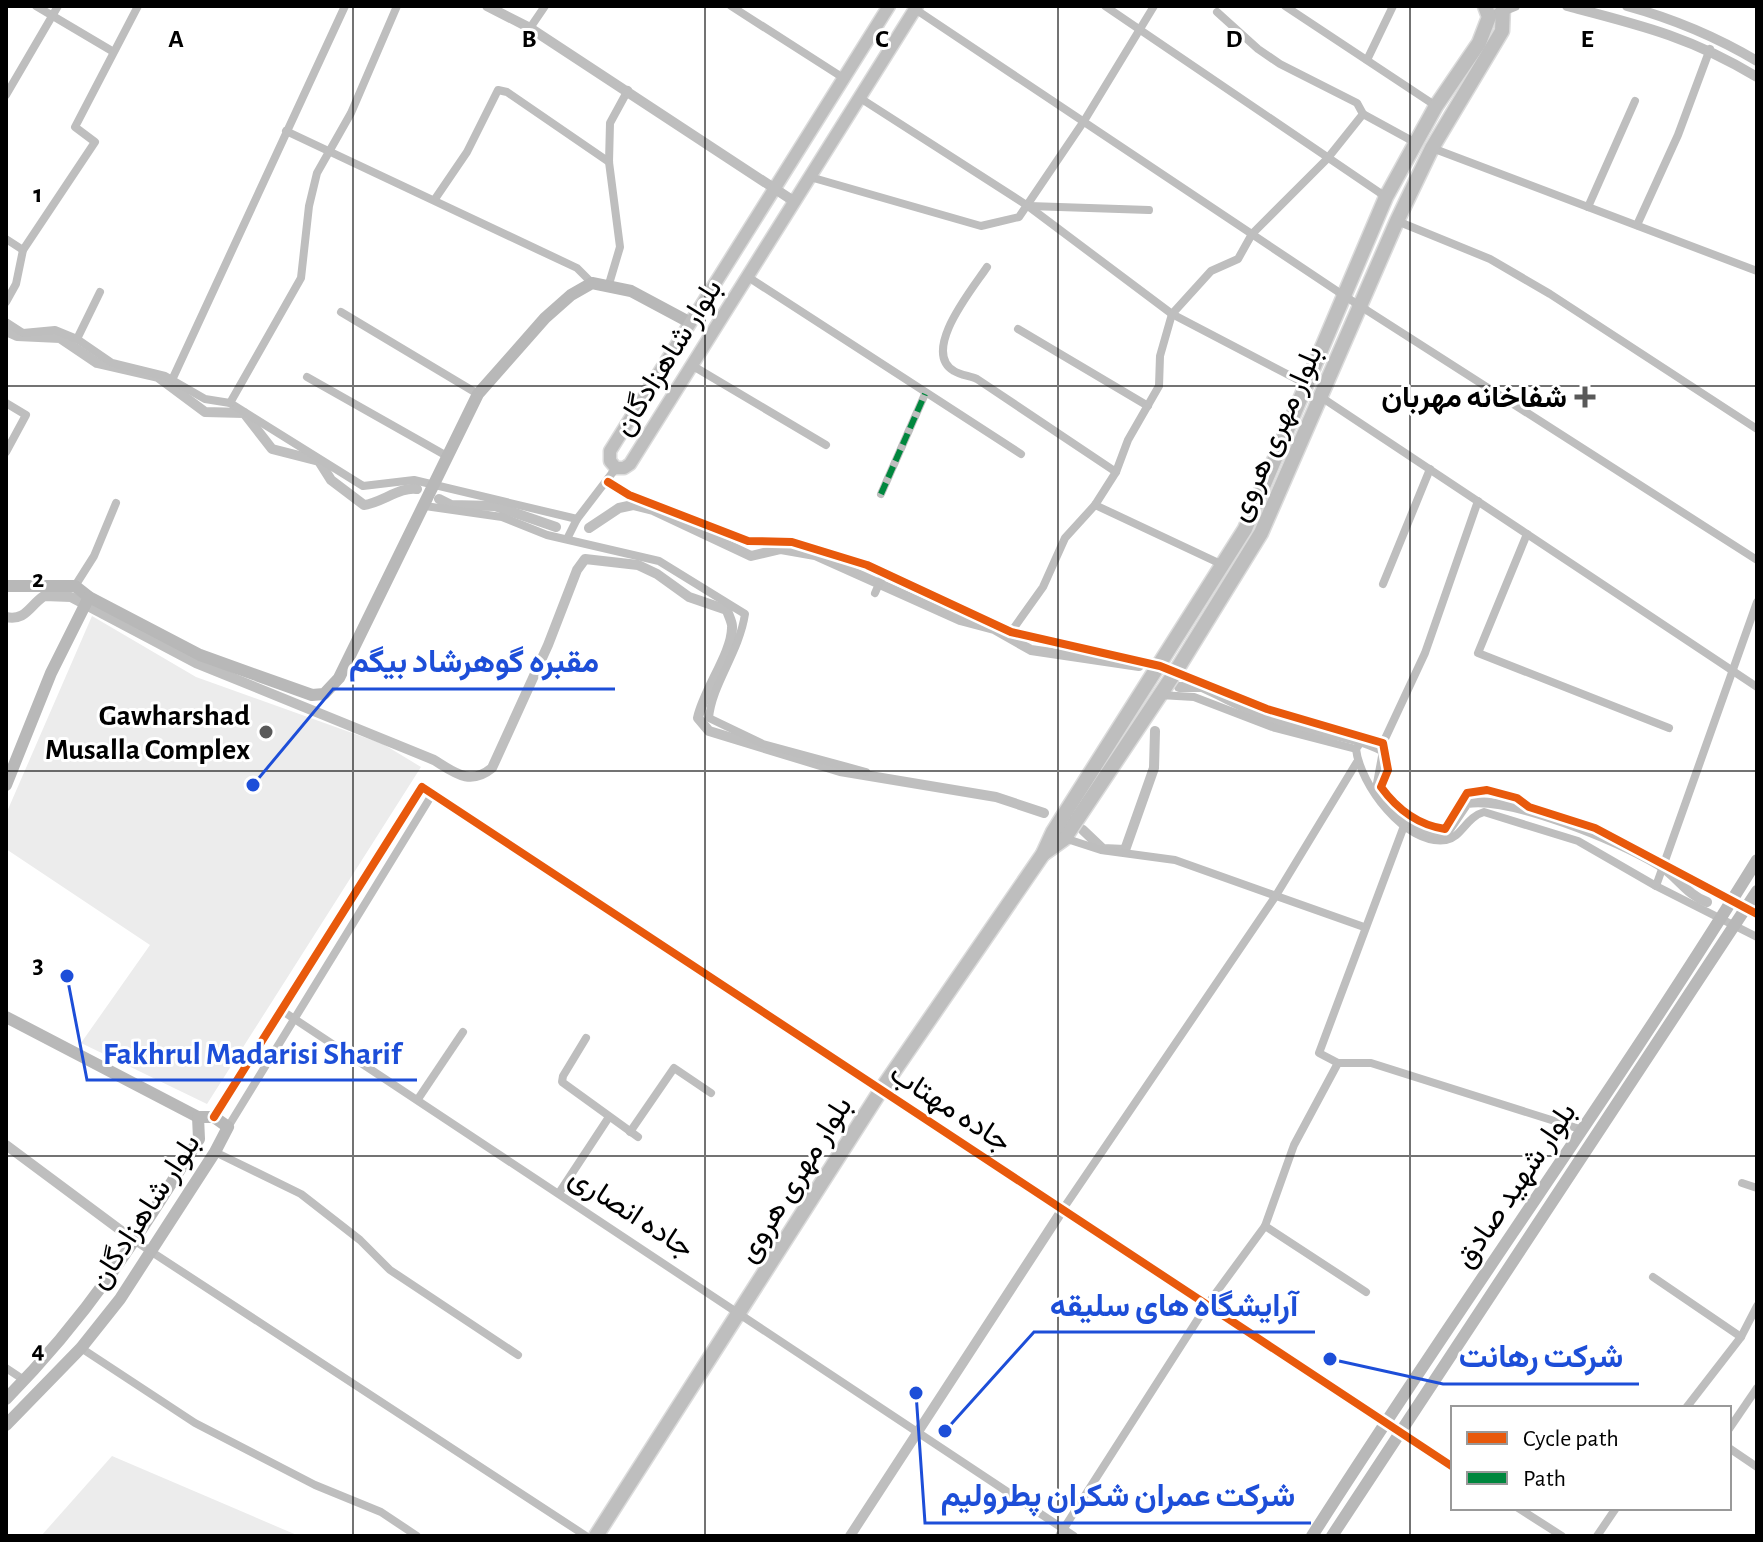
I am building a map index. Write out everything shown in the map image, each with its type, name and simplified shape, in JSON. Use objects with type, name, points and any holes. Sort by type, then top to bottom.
[{"type":"highway","name":"بلوار مهری هروی","points":[[596,1536],[881,1090],[1043,854],[1160,695],[1261,533],[1397,221],[1432,148],[1502,31],[1508,7]]},
{"type":"highway","name":"بلوار مهری هروی","points":[[1058,835],[1245,529],[1386,197],[1436,106],[1479,43],[1487,11]]},
{"type":"main road","name":"بلوار شاهزادگان","points":[[889,6],[610,451],[610,461],[616,468],[630,464],[916,8]]},
{"type":"main road","points":[[6,586],[75,586],[89,597],[200,655],[312,695],[324,694],[339,678],[425,506],[445,455],[478,394],[545,318],[571,295],[592,283],[609,284],[631,291],[689,322]]},
{"type":"main road","points":[[6,785],[80,609],[89,597]]},
{"type":"main road","name":"بلوار شهید صادق","points":[[1312,1536],[1384,1423],[1584,1131],[1757,860]]},
{"type":"main road","name":"بلوار شهید صادق","points":[[1332,1536],[1397,1432],[1733,927],[1751,911],[1757,891]]},
{"type":"main road","points":[[6,1017],[198,1117]]},
{"type":"main road","name":"بلوار شاهزادگان","points":[[6,1399],[85,1313],[135,1241],[199,1139],[198,1117],[214,1117],[228,1127],[120,1299],[81,1348],[6,1425]]},
{"type":"street","points":[[36,6],[112,51]]},
{"type":"street","points":[[6,95],[58,6]]},
{"type":"street","points":[[6,302],[16,284],[23,250],[95,142],[75,127],[138,6]]},
{"type":"street","points":[[172,380],[345,6]]},
{"type":"street","points":[[230,403],[301,278],[309,206],[317,173],[332,153],[397,6]]},
{"type":"street","points":[[487,6],[530,28],[628,90],[795,202]]},
{"type":"street","points":[[530,28],[545,6]]},
{"type":"street","points":[[731,6],[846,79]]},
{"type":"street","points":[[1105,6],[1386,197]]},
{"type":"street","points":[[810,177],[981,226],[1019,217],[1084,121],[1154,6]]},
{"type":"street","points":[[1285,6],[1436,106]]},
{"type":"street","points":[[1367,60],[1393,6]]},
{"type":"street","points":[[1567,6],[1664,31],[1710,49],[1757,77]]},
{"type":"street","points":[[1627,6],[1674,19],[1715,36],[1757,61]]},
{"type":"street","points":[[1487,11],[1508,7]]},
{"type":"street","points":[[916,8],[1343,295],[1757,560]]},
{"type":"street","points":[[1217,12],[1258,49],[1357,103],[1363,114],[1416,143]]},
{"type":"street","points":[[1637,225],[1678,135],[1710,49]]},
{"type":"street","points":[[435,199],[467,152],[498,90],[507,92],[609,162]]},
{"type":"street","points":[[609,284],[620,247],[609,162],[610,123],[628,90]]},
{"type":"street","points":[[860,98],[1028,206],[1172,314],[1308,385]]},
{"type":"street","points":[[1588,207],[1635,101]]},
{"type":"street","points":[[1011,632],[1043,587],[1065,538],[1095,505],[1116,472],[1128,440],[1159,386],[1160,356],[1172,314],[1211,271],[1238,259],[1252,234],[1327,159],[1363,114]]},
{"type":"street","points":[[286,131],[577,268],[592,283]]},
{"type":"street","points":[[1432,148],[1757,271]]},
{"type":"street","points":[[1028,206],[1149,210]]},
{"type":"street","points":[[1397,221],[1502,266],[1757,429]]},
{"type":"street","points":[[6,239],[23,250]]},
{"type":"street","points":[[987,267],[943,339],[947,364],[953,371],[977,379],[1116,472]]},
{"type":"street","points":[[748,277],[1021,454]]},
{"type":"street","points":[[77,339],[100,292]]},
{"type":"street","points":[[341,312],[478,394]]},
{"type":"street","points":[[6,322],[23,333],[55,330],[77,339],[112,363],[172,380],[205,399],[230,403],[352,482],[363,486],[414,480],[577,519]]},
{"type":"street","points":[[1018,329],[1148,406]]},
{"type":"street","points":[[693,366],[826,445]]},
{"type":"street","points":[[307,377],[445,455]]},
{"type":"street","points":[[881,494],[925,394]]},
{"type":"street","points":[[1321,397],[1757,687]]},
{"type":"street","points":[[6,403],[26,415],[6,452]]},
{"type":"street","points":[[568,537],[577,519],[616,468]]},
{"type":"street","points":[[1383,584],[1430,469]]},
{"type":"street","points":[[608,482],[629,495],[748,541],[792,542],[867,565],[1011,632],[1160,666],[1267,709],[1383,743]]},
{"type":"street","points":[[1478,501],[1425,653],[1383,743],[1388,770],[1381,787],[1394,805],[1427,826],[1445,829],[1467,793],[1487,790],[1517,798],[1529,807],[1595,828],[1663,868],[1751,911]]},
{"type":"street","points":[[75,586],[94,556],[116,503]]},
{"type":"street","points":[[1095,505],[1223,565]]},
{"type":"street","points":[[425,506],[502,517],[547,535],[568,537],[659,561],[745,614],[741,642],[710,704],[709,718],[763,744],[866,772]]},
{"type":"street","points":[[1527,534],[1478,653],[1669,728]]},
{"type":"street","points":[[875,593],[883,575]]},
{"type":"street","points":[[1656,886],[1757,602]]},
{"type":"street","points":[[1160,695],[1194,697],[1275,728],[1356,749]]},
{"type":"street","points":[[1365,736],[1356,749],[1357,762],[1378,801],[1404,826],[1443,841],[1455,837],[1472,816],[1484,812],[1578,841],[1656,886],[1757,937]]},
{"type":"street","points":[[850,1536],[1063,1209],[1275,897],[1357,762]]},
{"type":"street","name":"جاده مهتاب","points":[[281,1010],[422,787],[1451,1466]]},
{"type":"street","points":[[228,1127],[433,793]]},
{"type":"street","points":[[1404,826],[1319,1053],[1338,1063],[1371,1063],[1584,1131]]},
{"type":"street","points":[[1058,835],[1101,850],[1175,860],[1364,927]]},
{"type":"street","points":[[214,1117],[281,1010]]},
{"type":"street","name":"جاده انصاری","points":[[281,1010],[741,1312],[920,1432],[1061,1532],[1074,1536]]},
{"type":"street","points":[[418,1099],[463,1032]]},
{"type":"street","points":[[586,1038],[562,1082],[634,1134],[672,1069],[711,1093]]},
{"type":"street","points":[[1061,1532],[1207,1305],[1265,1226],[1294,1145],[1338,1063]]},
{"type":"street","points":[[559,1193],[609,1117]]},
{"type":"street","points":[[6,1145],[135,1241],[586,1536]]},
{"type":"street","points":[[215,1152],[301,1194],[360,1240],[390,1270],[518,1355]]},
{"type":"street","points":[[1742,1183],[1757,1188]]},
{"type":"street","points":[[1265,1226],[1366,1292]]},
{"type":"street","points":[[1653,1277],[1741,1337]]},
{"type":"street","points":[[1688,1406],[1741,1337],[1757,1306]]},
{"type":"street","points":[[81,1348],[195,1423],[315,1485],[381,1512],[417,1536]]},
{"type":"street","points":[[6,1368],[24,1380]]},
{"type":"street","points":[[1731,1426],[1757,1388]]},
{"type":"street","points":[[1731,1449],[1757,1467]]},
{"type":"street","points":[[1521,1510],[1562,1536]]},
{"type":"street","points":[[1597,1536],[1615,1510]]},
{"type":"shaded area","points":[[92,616],[196,677],[383,744],[421,767],[207,1104],[81,1043],[150,945],[6,849],[6,814]]},
{"type":"shaded area","points":[[112,1456],[299,1536],[41,1536]]},
{"type":"waterway","points":[[6,331],[17,336],[60,338],[97,363],[158,377],[205,412],[244,413],[272,449],[319,461],[331,480],[364,505],[404,490],[417,489]]},
{"type":"waterway","points":[[439,499],[451,505],[495,506],[556,527]]},
{"type":"waterway","points":[[589,528],[619,508],[633,505],[653,510],[751,556],[781,549],[815,555],[960,620],[994,629],[1031,650],[1139,666]]},
{"type":"waterway","points":[[6,617],[23,615],[44,596],[71,597],[196,663],[470,777],[492,768],[548,645],[577,570],[585,559],[638,565],[657,574],[689,597],[727,610],[732,626],[731,638],[698,718],[709,731],[840,771],[996,797],[1044,813]]},
{"type":"waterway","points":[[1195,684],[1276,720],[1349,738],[1384,751],[1377,789],[1398,813],[1425,829],[1446,834],[1467,803],[1510,806],[1564,822],[1641,855],[1665,869],[1694,895],[1707,902]]},
{"type":"waterway","points":[[1179,687],[1201,687]]},
{"type":"waterway","points":[[1083,830],[1103,849],[1125,850],[1154,768],[1155,731]]},
{"type":"marked path","points":[[881,494],[925,394]]},
{"type":"cycle path","points":[[608,482],[629,495],[748,541],[792,542],[867,565],[1011,632],[1160,666],[1267,709],[1383,743],[1388,770],[1381,787],[1401,809],[1426,824],[1445,829],[1467,793],[1487,790],[1517,798],[1529,807],[1595,828],[1757,914]]},
{"type":"cycle path","points":[[214,1117],[422,787],[1451,1466]]},
{"type":"place","name":"شفاخانه مهربان","points":[[1585,397]]},
{"type":"place","name":"Gawharshad Musalla Complex","points":[[266,732]]},
{"type":"place","name":"مقبره گوهرشاد بیگم","points":[[253,785]]},
{"type":"place","name":"Fakhrul Madarisi Sharif","points":[[67,976]]},
{"type":"place","name":"شرکت رهانت","points":[[1330,1359]]},
{"type":"place","name":"شرکت عمران شکران پطرولیم","points":[[916,1393]]},
{"type":"place","name":"آرایشگاه های سلیقه","points":[[945,1431]]}]
